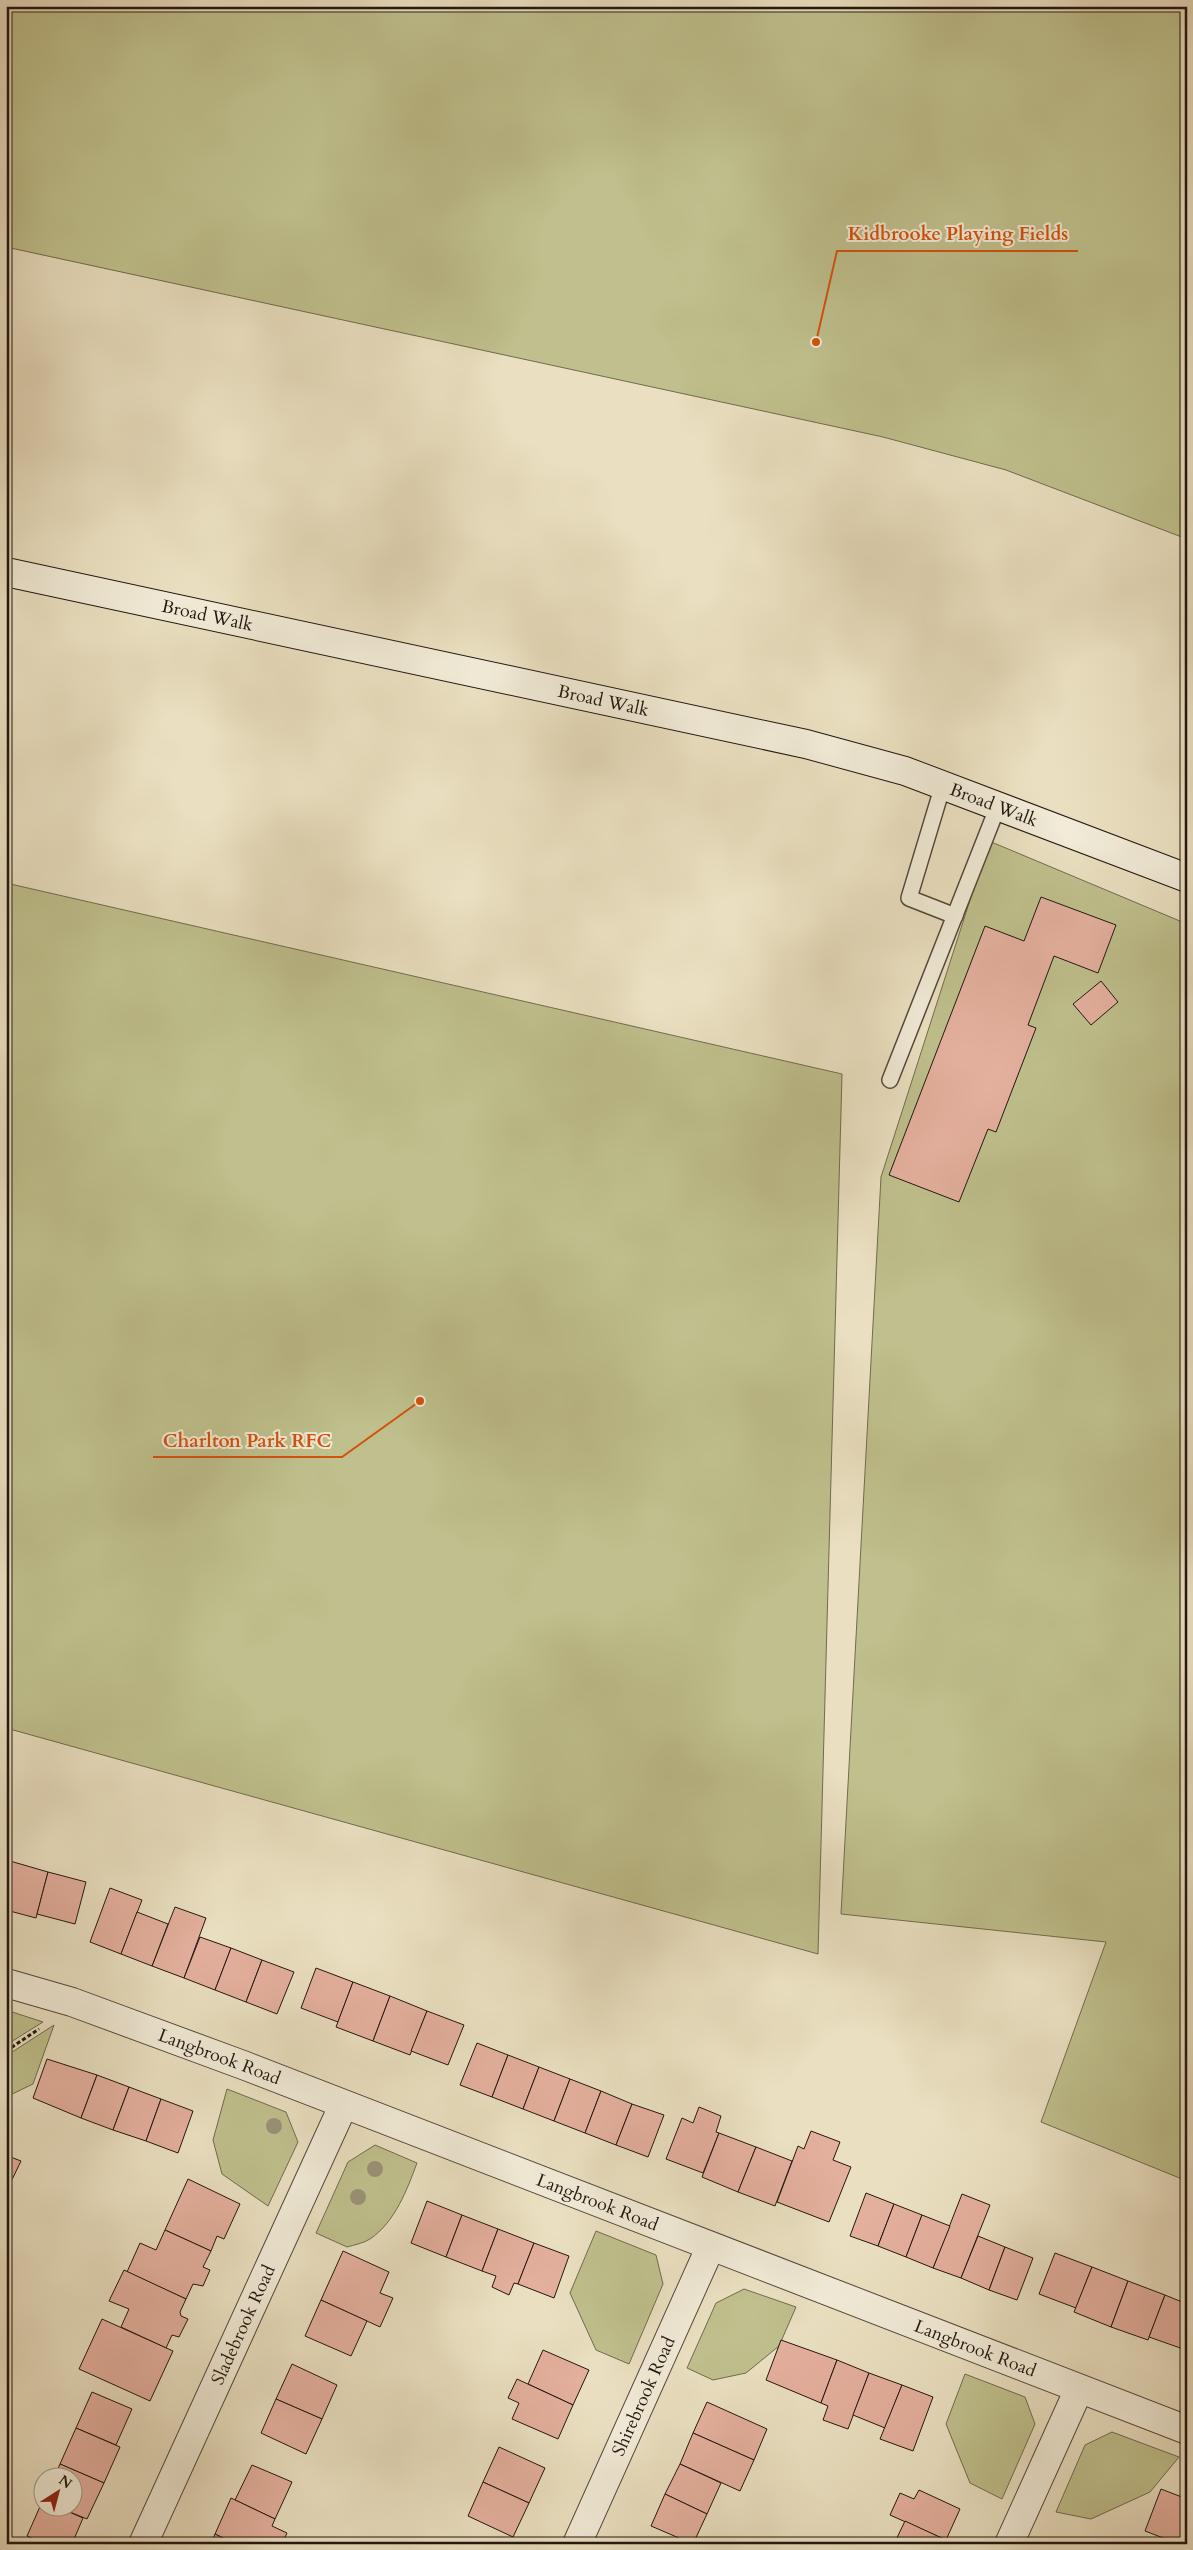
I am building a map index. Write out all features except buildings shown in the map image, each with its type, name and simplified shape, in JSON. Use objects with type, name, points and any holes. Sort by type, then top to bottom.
[{"type":"street","name":"Broad Walk","points":[[6,572],[806,744],[905,771],[1187,878]]},
{"type":"street","name":"Langbrook Road","points":[[6,1983],[82,2006],[243,2066],[710,2248],[1187,2430]]},
{"type":"street","name":"Sladebrook Road","points":[[143,2544],[343,2106]]},
{"type":"street","name":"Shirebrook Road","points":[[577,2544],[710,2248]]},
{"type":"street","points":[[1009,2544],[1079,2389]]},
{"type":"lane","points":[[944,785],[909,898],[955,916]]},
{"type":"lane","points":[[890,1080],[998,806]]},
{"type":"green space","points":[[6,6],[1187,6],[1187,539],[1006,470],[883,437],[6,247]]},
{"type":"green space","points":[[989,841],[1187,924],[1187,2181],[1041,2122],[1106,1942],[841,1914],[881,1177]]},
{"type":"green space","points":[[6,883],[842,1074],[818,1954],[6,1728]]},
{"type":"green space","points":[[6,2010],[43,2022],[6,2045]]},
{"type":"green space","points":[[54,2025],[33,2084],[6,2097],[6,2056]]},
{"type":"green space","points":[[227,2089],[286,2112],[298,2142],[268,2206],[222,2174],[213,2140]]},
{"type":"green space","points":[[375,2145],[417,2163],[393,2215],[379,2232],[370,2239],[347,2247],[316,2233],[348,2162]]},
{"type":"green space","points":[[596,2231],[656,2255],[663,2284],[629,2364],[596,2350],[570,2293]]},
{"type":"green space","points":[[744,2289],[796,2307],[779,2346],[746,2373],[713,2380],[687,2368],[716,2303]]},
{"type":"green space","points":[[965,2374],[1025,2397],[1035,2424],[1002,2499],[970,2483],[946,2424]]},
{"type":"green space","points":[[1112,2432],[1179,2457],[1150,2492],[1091,2519],[1056,2512],[1085,2445]]},
{"type":"place","name":"Kidbrooke Playing Fields","points":[[816,342]]},
{"type":"place","name":"Charlton Park RFC","points":[[420,1401]]}]
